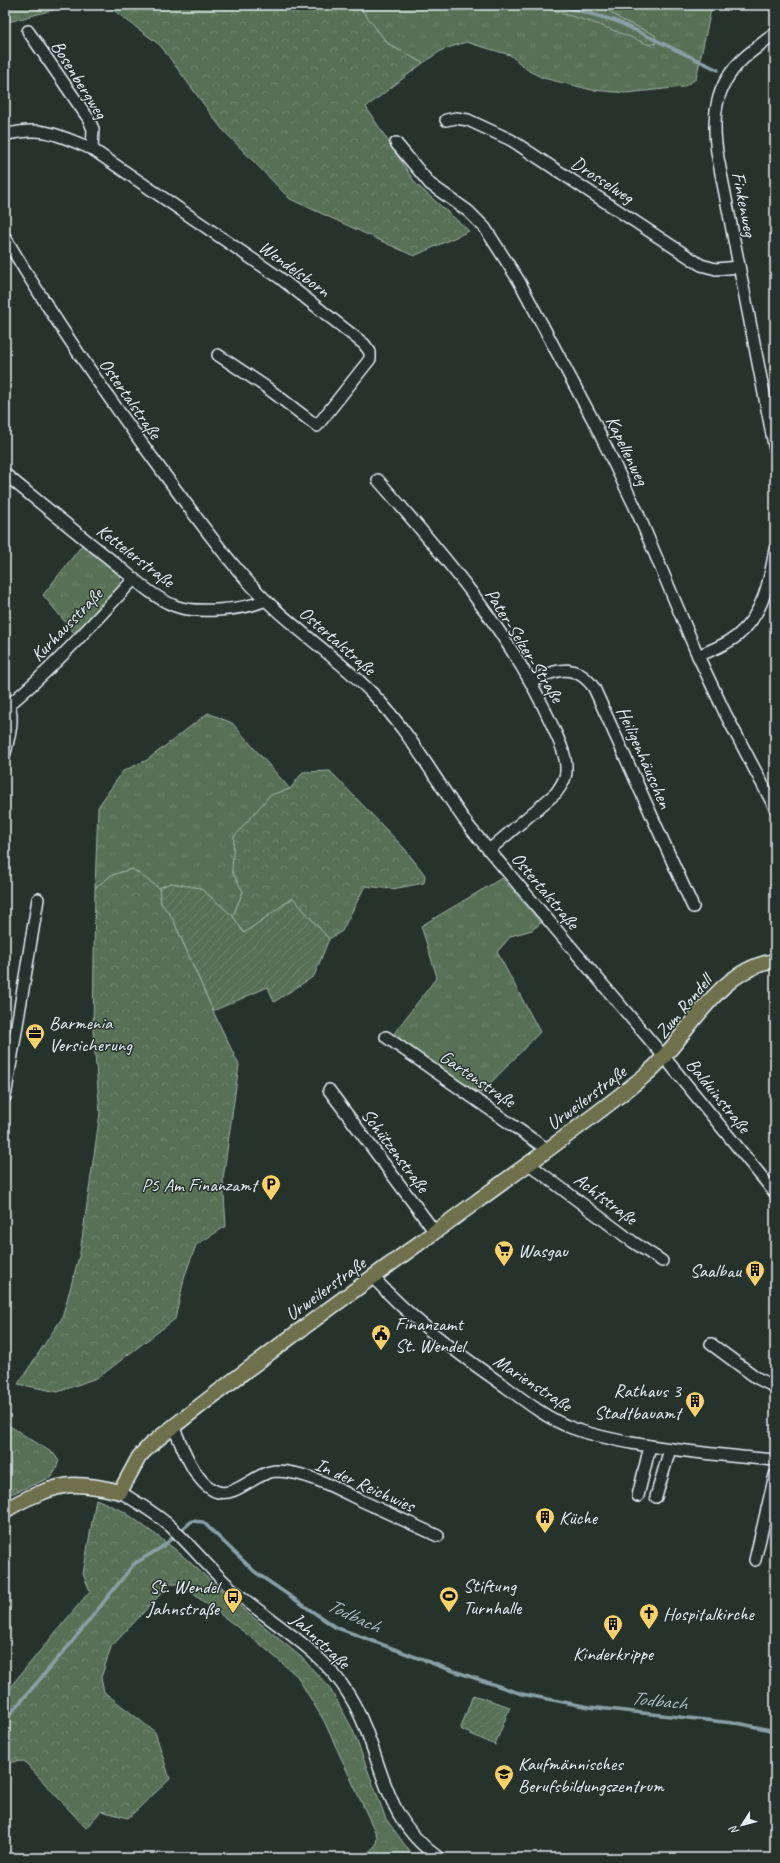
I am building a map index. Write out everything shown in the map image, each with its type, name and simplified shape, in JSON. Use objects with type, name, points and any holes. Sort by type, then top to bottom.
[{"type":"main road","name":"Zum Rondell","points":[[665,1058],[712,997],[723,986],[751,969],[775,961]]},
{"type":"main road","name":"Urweilerstraße","points":[[120,1492],[139,1457],[149,1446],[173,1426],[304,1326],[548,1150],[644,1077],[665,1058]]},
{"type":"main road","points":[[5,1511],[16,1503],[46,1492],[72,1485],[100,1486],[120,1492]]},
{"type":"street","name":"Bosenbergweg","points":[[28,31],[88,118],[93,129],[92,149]]},
{"type":"street","name":"Finkenweg","points":[[775,34],[748,54],[733,68],[721,89],[715,107],[714,140],[775,450]]},
{"type":"street","name":"Drosselweg","points":[[446,120],[456,118],[468,120],[511,140],[701,265],[716,269],[739,267]]},
{"type":"street","name":"Wendelsborn","points":[[5,135],[23,130],[41,130],[62,136],[92,149],[280,278],[364,344],[370,352],[370,359],[317,426],[266,387],[218,355]]},
{"type":"street","name":"Kapellenweg","points":[[396,143],[430,184],[468,211],[485,228],[519,281],[586,408],[636,509],[698,656],[741,745],[775,808]]},
{"type":"street","name":"Ostertalstraße","points":[[5,237],[25,271],[75,348],[124,419],[243,577],[265,600],[351,673],[373,694],[397,721],[417,748],[451,802],[489,850],[665,1058]]},
{"type":"street","name":"Kettelerstraße","points":[[5,474],[163,601],[189,609],[241,607],[257,604],[265,600]]},
{"type":"street","name":"Pater-Selzer-Straße","points":[[378,480],[476,598],[531,682],[557,736],[565,757],[566,772],[563,782],[556,793],[489,850]]},
{"type":"street","points":[[698,656],[738,635],[752,620],[761,607],[775,549]]},
{"type":"street","name":"Kurhausstraße","points":[[7,706],[68,650],[134,579]]},
{"type":"street","name":"Heiligenhäuschen","points":[[531,682],[547,673],[559,670],[582,674],[594,688],[692,907]]},
{"type":"street","points":[[5,752],[11,723],[11,712],[7,706]]},
{"type":"street","points":[[5,1097],[38,899]]},
{"type":"street","name":"Gartenstraße","points":[[386,1037],[548,1150]]},
{"type":"street","name":"Balduinstraße","points":[[665,1058],[775,1192]]},
{"type":"street","name":"Schützenstraße","points":[[329,1090],[435,1232]]},
{"type":"street","name":"Achtstraße","points":[[529,1164],[662,1261]]},
{"type":"street","name":"Marienstraße","points":[[373,1277],[385,1291],[433,1332],[489,1375],[545,1414],[571,1428],[600,1437],[650,1446],[717,1455],[775,1460]]},
{"type":"street","points":[[712,1344],[757,1378],[775,1387]]},
{"type":"street","name":"In der Reichwies","points":[[173,1426],[192,1466],[204,1485],[218,1492],[226,1492],[239,1487],[257,1476],[276,1471],[293,1473],[319,1480],[438,1536]]},
{"type":"street","points":[[638,1496],[650,1446]]},
{"type":"street","points":[[656,1497],[670,1449]]},
{"type":"street","points":[[755,1560],[775,1475]]},
{"type":"street","name":"Jahnstraße","points":[[120,1492],[150,1510],[170,1527],[228,1586],[300,1641],[332,1671],[349,1694],[363,1719],[385,1786],[394,1808],[409,1831],[426,1849],[439,1858]]},
{"type":"green space","points":[[5,5],[71,5],[5,23]]},
{"type":"green space","points":[[91,5],[358,5],[388,44],[423,63],[366,107],[416,184],[469,231],[414,256],[290,199],[222,129],[160,45],[112,9]]},
{"type":"green space","points":[[358,5],[712,5],[696,79],[683,87],[626,93],[592,90],[543,78],[529,71],[510,55],[466,42],[442,50],[423,63],[388,44]]},
{"type":"green space","points":[[536,5],[601,5],[620,19],[655,35],[656,43],[650,45],[600,25]]},
{"type":"green space","points":[[83,544],[120,574],[120,585],[75,634],[43,595]]},
{"type":"green space","points":[[208,713],[232,723],[290,789],[270,796],[232,871],[243,891],[233,916],[200,888],[171,883],[159,888],[132,869],[112,875],[95,888],[98,807],[123,771],[147,760]]},
{"type":"green space","points":[[330,771],[404,848],[425,875],[424,883],[392,889],[365,886],[342,931],[329,939],[293,898],[244,933],[233,916],[243,892],[232,871],[234,837],[270,795],[290,789],[303,772]]},
{"type":"green space","points":[[132,869],[159,888],[161,903],[172,917],[213,1011],[239,1065],[223,1179],[226,1226],[196,1245],[185,1275],[175,1319],[99,1377],[58,1392],[18,1384],[62,1318],[80,1253],[100,1113],[93,1031],[95,888],[112,875]]},
{"type":"green space","points":[[502,878],[541,923],[532,930],[511,936],[497,952],[540,1032],[481,1093],[469,1087],[397,1040],[395,1032],[437,977],[421,926]]},
{"type":"green space","points":[[171,883],[200,888],[233,916],[244,933],[293,898],[329,939],[314,976],[274,1002],[268,987],[213,1011],[172,917],[161,903],[159,888]]},
{"type":"green space","points":[[5,1423],[54,1454],[59,1461],[52,1477],[11,1494],[5,1499]]},
{"type":"green space","points":[[96,1499],[125,1512],[176,1550],[237,1604],[301,1657],[329,1687],[352,1728],[386,1819],[413,1856],[417,1858],[362,1858],[376,1845],[377,1836],[324,1721],[297,1676],[260,1644],[180,1584],[170,1584],[111,1647],[101,1678],[104,1692],[155,1732],[170,1779],[128,1818],[101,1811],[86,1828],[24,1761],[11,1762],[5,1766],[5,1693],[90,1591],[83,1574]]},
{"type":"green space","points":[[473,1695],[510,1707],[495,1745],[462,1730],[461,1727]]},
{"type":"waterway","points":[[559,5],[616,21],[718,70]]},
{"type":"waterway","name":"Todbach","points":[[5,1720],[71,1643],[134,1564],[162,1547],[192,1521],[203,1522],[255,1572],[335,1627],[445,1668],[522,1694],[589,1707],[742,1724],[775,1731]]},
{"type":"place","name":"Barmenia Versicherung","points":[[35,1050]]},
{"type":"place","name":"P5 Am Finanzamt","points":[[271,1201]]},
{"type":"place","name":"Wasgau","points":[[504,1267]]},
{"type":"place","name":"Saalbau","points":[[755,1287]]},
{"type":"place","name":"Finanzamt St. Wendel","points":[[381,1351]]},
{"type":"place","name":"Rathaus 3 Stadtbauamt","points":[[695,1418]]},
{"type":"place","name":"Küche","points":[[545,1534]]},
{"type":"place","name":"Stiftung Turnhalle","points":[[449,1613]]},
{"type":"place","name":"St. Wendel Jahnstraße","points":[[233,1614]]},
{"type":"place","name":"Hospitalkirche","points":[[649,1630]]},
{"type":"place","name":"Kinderkrippe","points":[[613,1641]]},
{"type":"place","name":"Kaufmännisches Berufsbildungszentrum","points":[[504,1791]]}]
